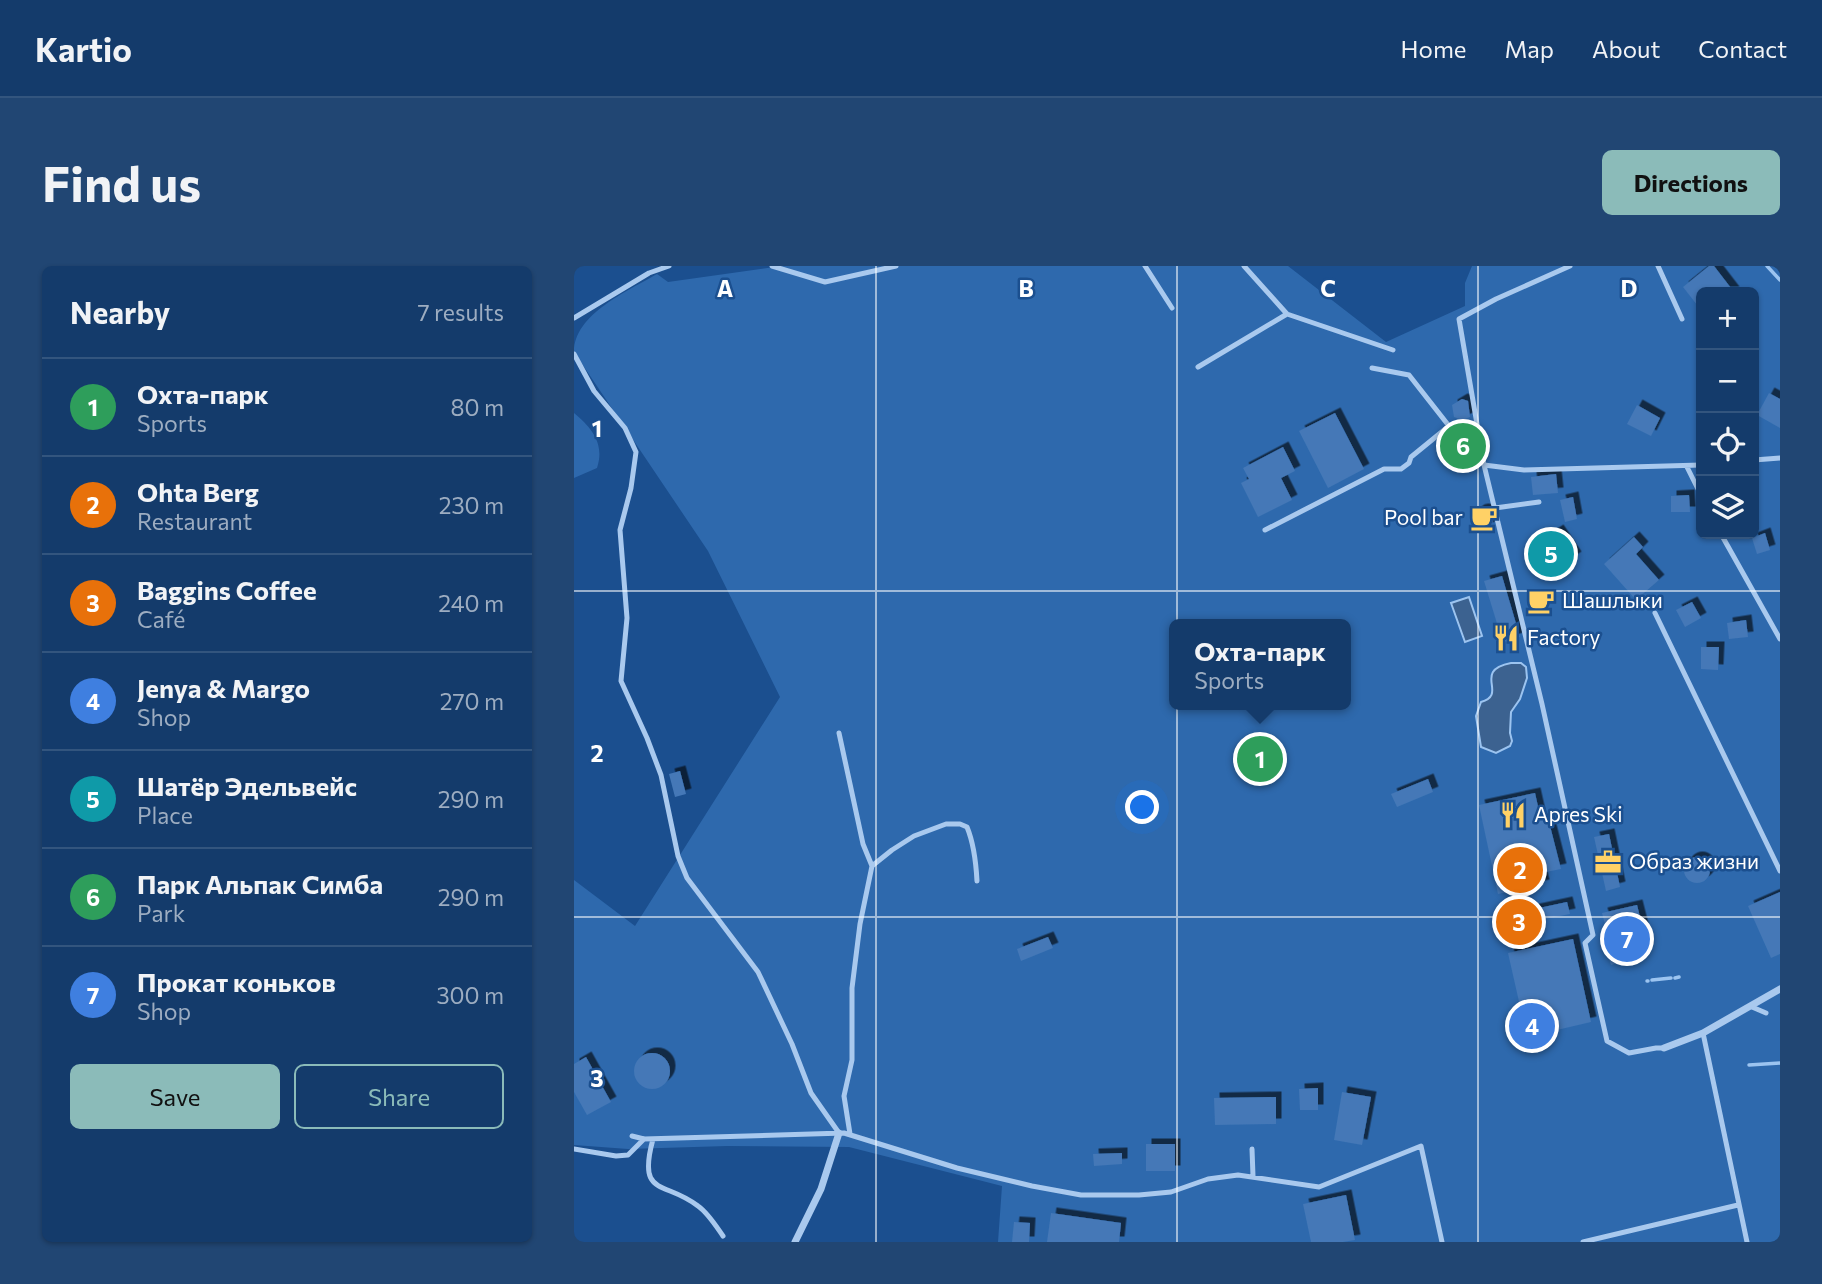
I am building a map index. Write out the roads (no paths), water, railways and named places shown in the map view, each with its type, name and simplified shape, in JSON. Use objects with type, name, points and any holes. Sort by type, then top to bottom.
[{"type":"street","points":[[1664,1048],[1703,1033],[1780,989]]},
{"type":"street","points":[[795,1242],[821,1189],[839,1133]]},
{"type":"lane","points":[[574,318],[649,273],[668,266]]},
{"type":"lane","points":[[772,266],[825,282],[896,266]]},
{"type":"lane","points":[[1145,266],[1172,308]]},
{"type":"lane","points":[[1244,266],[1287,314],[1393,350]]},
{"type":"lane","points":[[1570,266],[1496,299],[1459,319],[1484,465],[1542,704],[1593,935],[1585,943],[1607,1041],[1629,1053],[1664,1048]]},
{"type":"lane","points":[[1658,266],[1682,319]]},
{"type":"lane","points":[[1198,367],[1287,314]]},
{"type":"lane","points":[[574,354],[594,391],[625,428],[636,452],[631,488],[620,530],[627,618],[621,681],[661,775],[678,856],[687,878],[758,972],[792,1044],[811,1093],[839,1133]]},
{"type":"lane","points":[[1372,368],[1409,375],[1449,426],[1478,433]]},
{"type":"lane","points":[[1265,530],[1384,469],[1401,469],[1409,463],[1411,457],[1449,426]]},
{"type":"lane","points":[[1759,460],[1780,458]]},
{"type":"lane","points":[[1484,465],[1524,470],[1696,466]]},
{"type":"lane","points":[[1687,467],[1696,485]]},
{"type":"lane","points":[[1495,508],[1539,502]]},
{"type":"lane","points":[[1724,539],[1780,639]]},
{"type":"lane","points":[[1655,613],[1780,871]]},
{"type":"lane","points":[[839,733],[863,844],[872,866],[860,924],[852,988],[852,1060],[844,1096],[850,1134]]},
{"type":"lane","points":[[872,866],[914,836],[946,824],[960,824],[967,827],[970,835],[977,881]]},
{"type":"lane","points":[[1752,1007],[1766,1013]]},
{"type":"lane","points":[[1703,1033],[1747,1242]]},
{"type":"lane","points":[[632,1136],[653,1139],[850,1134],[905,1154],[957,1168],[1082,1195],[1171,1192],[1208,1179],[1238,1175],[1319,1187],[1421,1146],[1442,1242]]},
{"type":"lane","points":[[574,1149],[616,1156],[628,1155],[644,1139]]},
{"type":"lane","points":[[653,1139],[648,1175],[653,1183],[698,1206],[723,1236]]},
{"type":"lane","points":[[1252,1149],[1253,1176]]},
{"type":"lane","points":[[1583,1242],[1738,1205]]},
{"type":"waterway","points":[[1767,266],[1780,280]]},
{"type":"waterway","points":[[1675,978],[1679,977]]},
{"type":"waterway","points":[[1652,980],[1671,978]]},
{"type":"waterway","points":[[1749,1065],[1780,1063]]},
{"type":"place","name":"Парк Альпак Симба","points":[[1463,446]]},
{"type":"place","name":"Pool bar","points":[[1484,518]]},
{"type":"place","name":"Шатёр Эдельвейс","points":[[1551,554]]},
{"type":"place","name":"Шашлыки","points":[[1541,601]]},
{"type":"place","name":"Factory","points":[[1506,638]]},
{"type":"place","name":"Охта-парк","points":[[1260,759]]},
{"type":"place","name":"Apres Ski","points":[[1513,815]]},
{"type":"place","name":"Образ жизни","points":[[1608,862]]},
{"type":"place","name":"Ohta Berg","points":[[1520,870]]},
{"type":"place","name":"Baggins Coffee","points":[[1519,922]]},
{"type":"place","name":"Прокат коньков","points":[[1627,939]]},
{"type":"place","name":"Jenya & Margo","points":[[1532,1026]]}]
